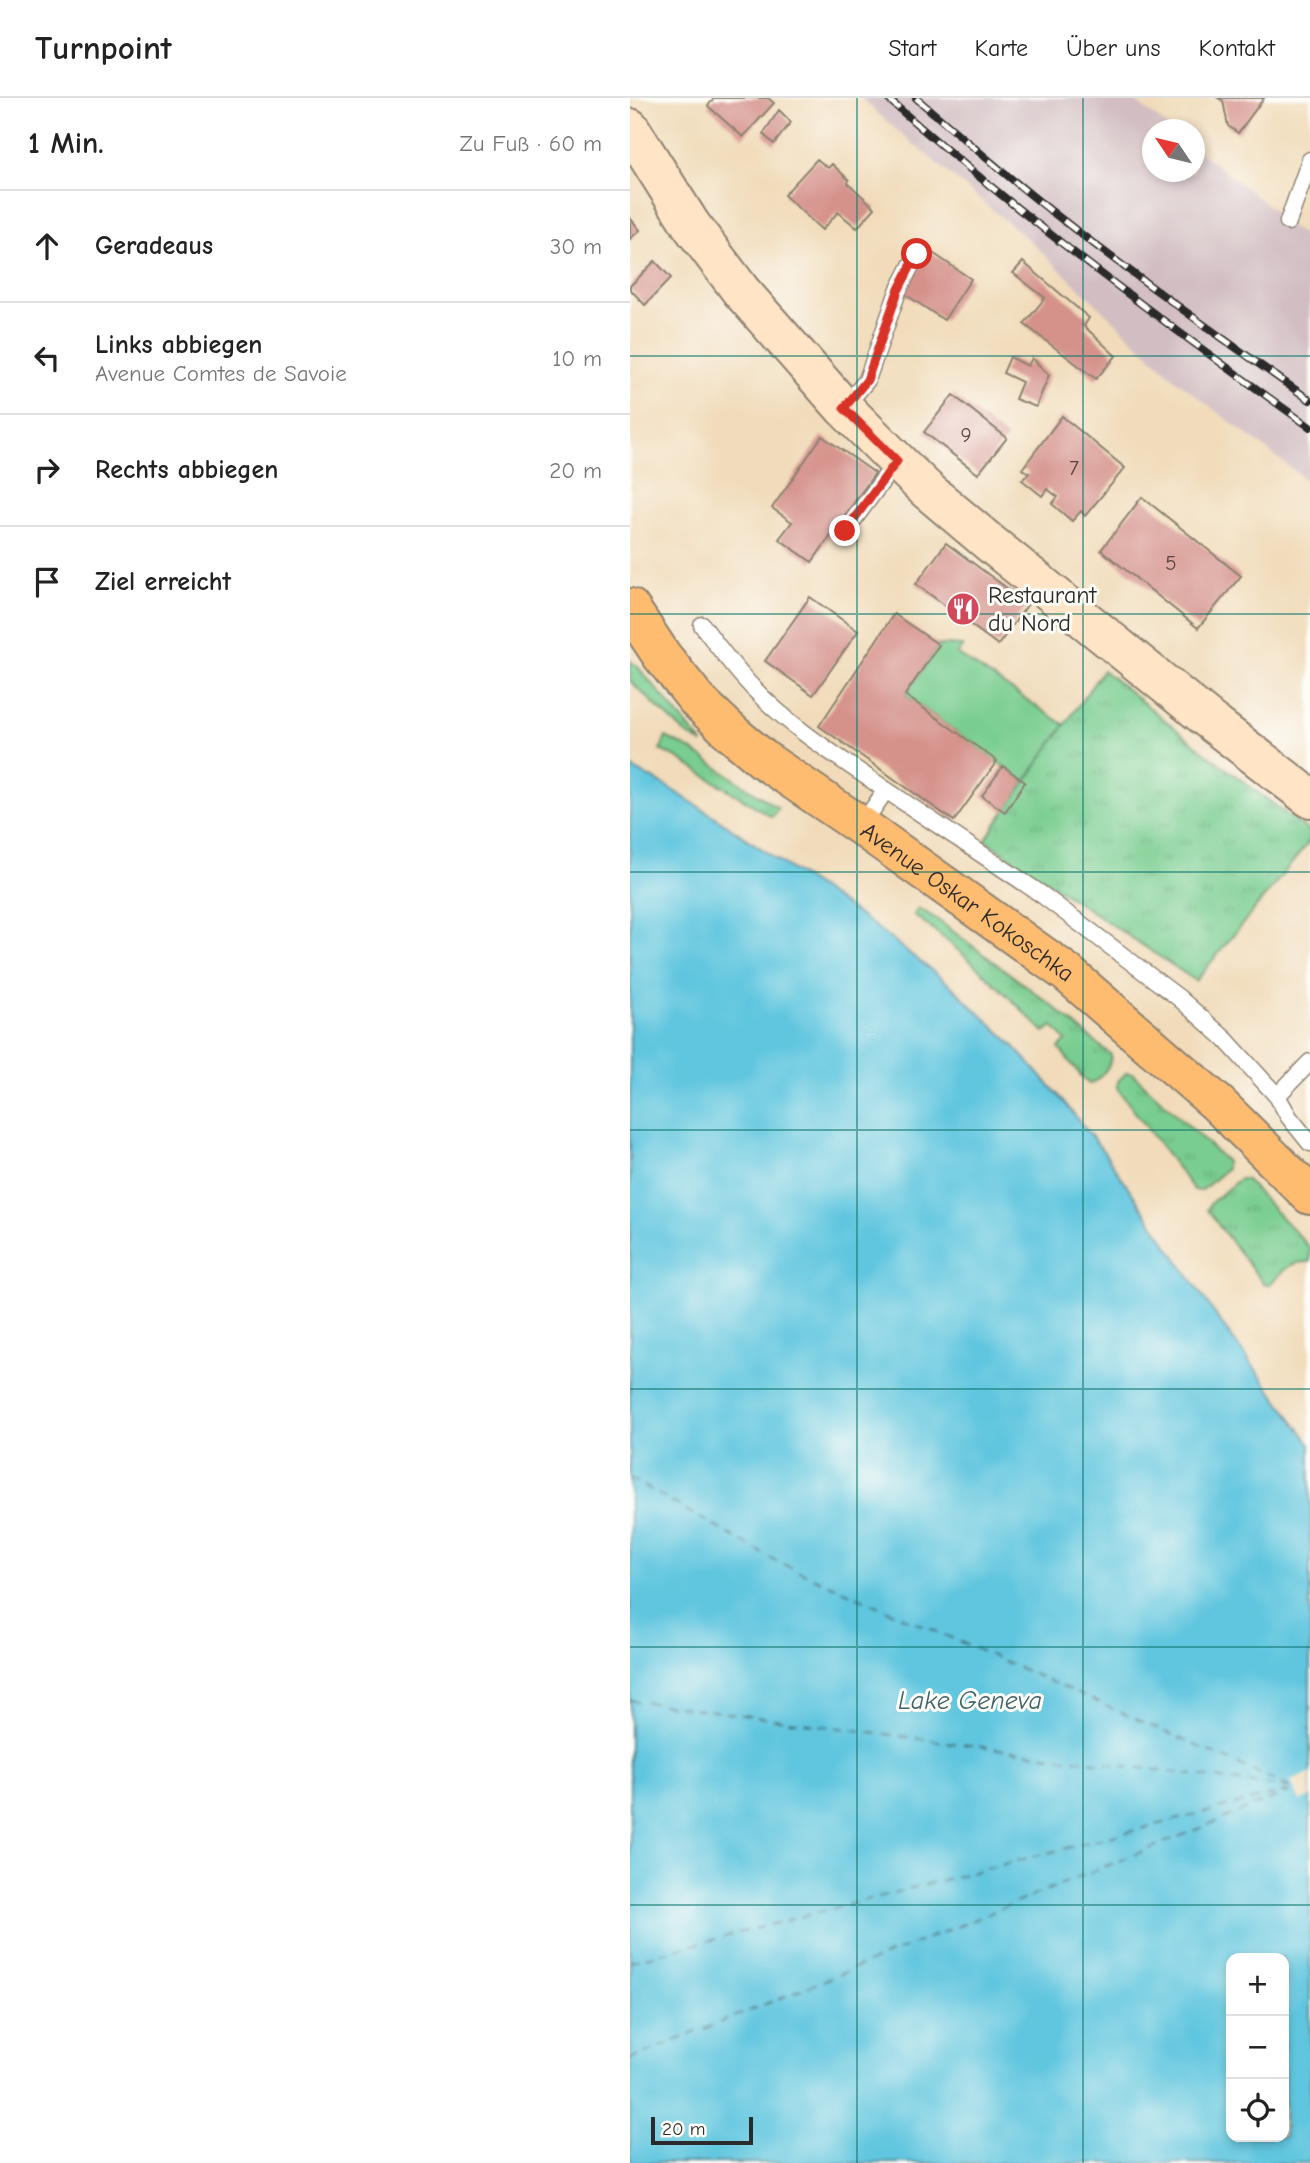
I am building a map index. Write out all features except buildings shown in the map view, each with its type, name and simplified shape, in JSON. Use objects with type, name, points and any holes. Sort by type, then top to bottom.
[{"type":"main road","name":"Avenue Oskar Kokoschka","points":[[632,614],[697,699],[734,736],[764,760],[1067,973],[1218,1104],[1310,1195]]},
{"type":"street","points":[[630,128],[698,235],[741,291],[844,408],[897,461],[991,544],[1310,798]]},
{"type":"lane","points":[[1288,222],[1310,160]]},
{"type":"lane","points":[[844,408],[867,380],[898,291],[917,254]]},
{"type":"lane","points":[[845,531],[897,461]]},
{"type":"lane","points":[[702,625],[727,659],[755,690],[804,733],[1041,894],[1179,998],[1225,1039],[1277,1096],[1310,1143]]},
{"type":"lane","points":[[861,826],[886,790]]},
{"type":"lane","points":[[1277,1096],[1310,1062]]},
{"type":"shaded area","points":[[861,98],[1131,98],[1158,119],[1142,119],[1142,182],[1205,182],[1205,156],[1277,213],[1282,221],[1310,239],[1310,483],[1176,380],[1031,242]]},
{"type":"green space","points":[[939,645],[963,646],[957,654],[1065,725],[1025,782],[905,695]]},
{"type":"green space","points":[[630,661],[703,744],[686,734],[630,681]]},
{"type":"green space","points":[[1103,670],[1310,832],[1310,841],[1196,981],[985,840]]},
{"type":"green space","points":[[666,737],[690,749],[778,808],[772,817],[660,750]]},
{"type":"green space","points":[[918,908],[1049,1003],[1111,1055],[1101,1076],[1090,1084],[1085,1081],[1059,1048],[1066,1041],[1053,1026],[1044,1032],[965,956],[914,915]]},
{"type":"green space","points":[[1126,1073],[1132,1073],[1226,1161],[1226,1169],[1201,1191],[1194,1190],[1117,1088],[1118,1081]]},
{"type":"green space","points":[[1239,1179],[1245,1179],[1310,1248],[1310,1262],[1301,1262],[1286,1268],[1269,1285],[1263,1283],[1207,1210],[1210,1204]]},
{"type":"water","name":"Lake Geneva","points":[[630,767],[712,815],[873,925],[950,985],[1011,1043],[1060,1097],[1104,1152],[1221,1323],[1310,1444],[1310,2163],[630,2163]]},
{"type":"pier","points":[[1310,1773],[1310,1797],[1300,1801],[1291,1781]]},
{"type":"ferry route","points":[[630,1478],[776,1561],[1295,1789]]},
{"type":"ferry route","points":[[630,1700],[1291,1788]]},
{"type":"ferry route","points":[[630,2059],[1294,1790]]},
{"type":"ferry route","points":[[630,1961],[1287,1791]]},
{"type":"railway","points":[[887,98],[989,185],[1094,268],[1310,427]]},
{"type":"railway","points":[[916,98],[1094,244],[1310,400]]},
{"type":"place","name":"Restaurant du Nord","points":[[963,609]]},
{"type":"route","points":[[845,531],[897,461],[844,408],[867,380],[898,291],[917,254]]}]
